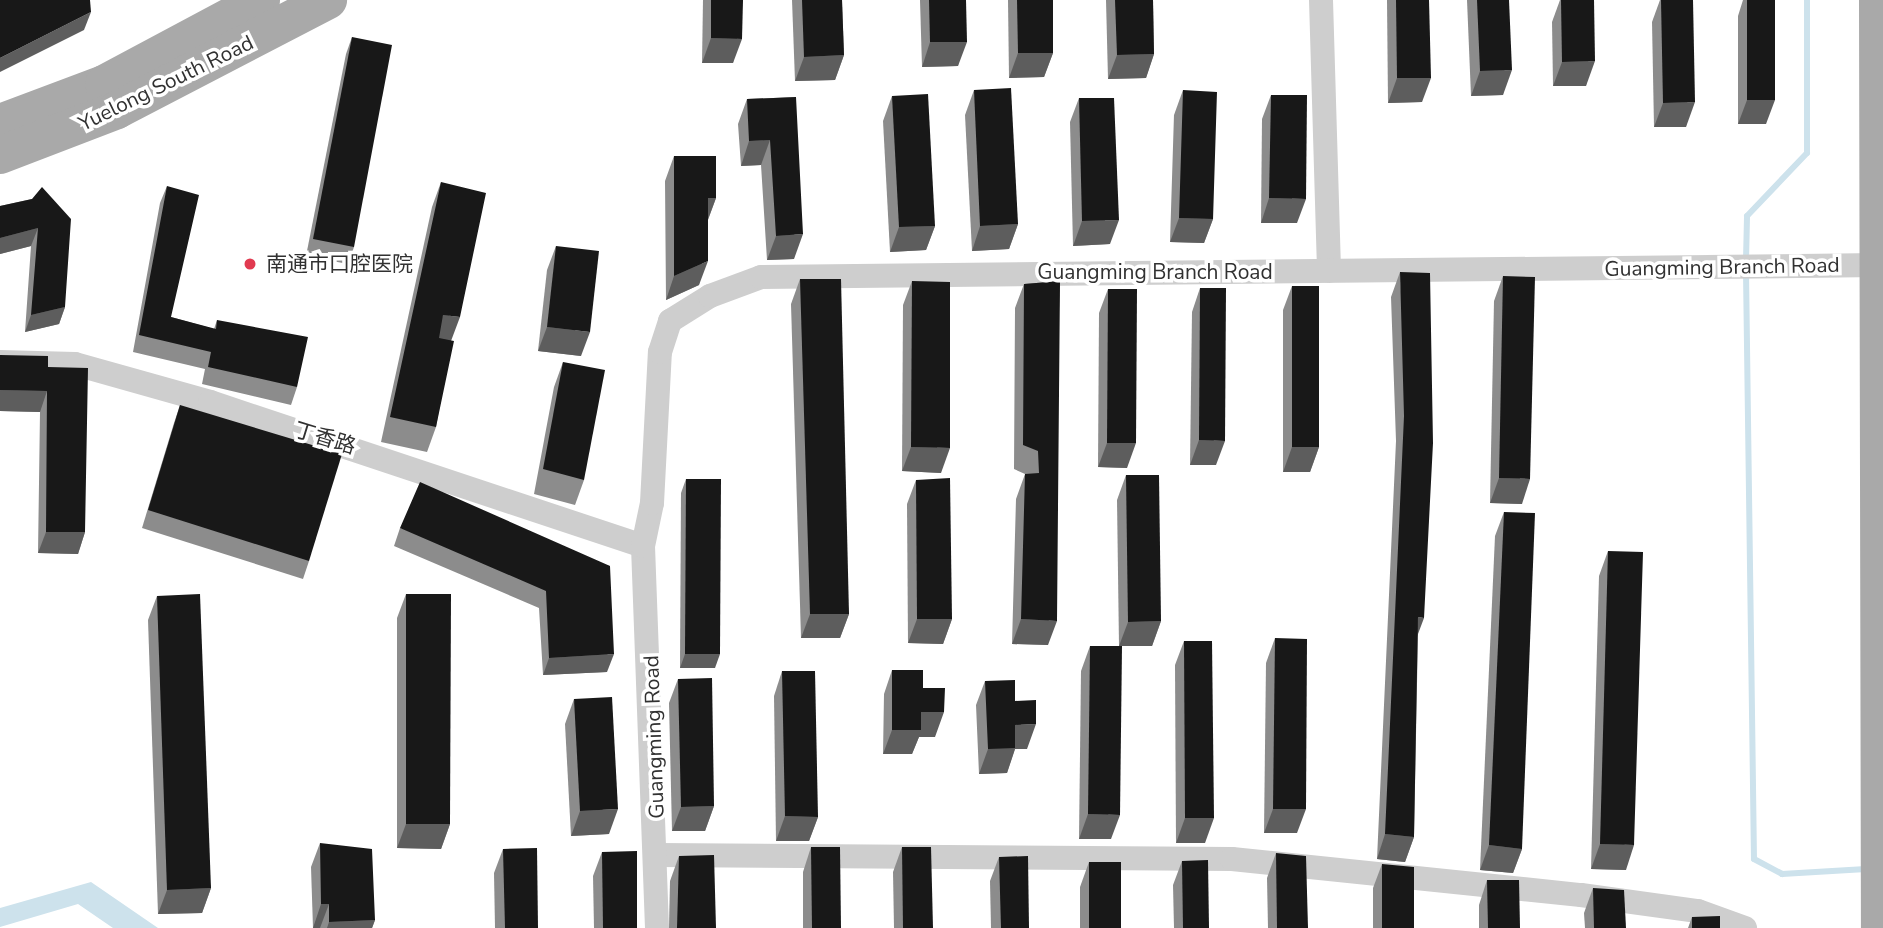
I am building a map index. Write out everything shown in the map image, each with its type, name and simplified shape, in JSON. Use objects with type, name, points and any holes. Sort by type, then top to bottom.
[{"type":"main road","name":"Yuelong South Road","points":[[0,123],[104,84],[261,0]]},
{"type":"main road","name":"Yuelong South Road","points":[[0,155],[117,110],[328,0]]},
{"type":"main road","points":[[1878,0],[1880,928]]},
{"type":"street","points":[[1321,0],[1329,271]]},
{"type":"street","name":"Guangming Branch Road","points":[[643,546],[652,503],[660,352],[670,321],[710,296],[761,277],[1878,265]]},
{"type":"street","name":"丁香路","points":[[0,362],[75,364],[210,402],[643,546]]},
{"type":"street","name":"Guangming Road","points":[[643,546],[658,855],[657,928]]},
{"type":"street","points":[[658,855],[1232,859],[1581,895],[1698,911],[1745,928]]},
{"type":"water","points":[[91,882],[158,928],[113,928],[78,904],[0,927],[0,908]]},
{"type":"building","points":[[0,0],[90,0],[91,12],[0,58]]},
{"type":"building","points":[[711,0],[743,0],[742,39],[711,38]]},
{"type":"building","points":[[802,0],[842,0],[844,55],[804,57]]},
{"type":"building","points":[[929,0],[966,0],[967,42],[930,42]]},
{"type":"building","points":[[1017,0],[1053,0],[1053,53],[1018,53]]},
{"type":"building","points":[[1115,0],[1153,0],[1154,54],[1117,55]]},
{"type":"building","points":[[1396,0],[1429,0],[1431,78],[1397,78]]},
{"type":"building","points":[[1477,0],[1509,0],[1512,70],[1480,71]]},
{"type":"building","points":[[1561,0],[1594,0],[1595,61],[1562,62]]},
{"type":"building","points":[[1661,0],[1693,0],[1695,102],[1663,103]]},
{"type":"building","points":[[1747,0],[1775,0],[1775,100],[1747,100]]},
{"type":"building","points":[[352,37],[392,45],[354,247],[313,239]]},
{"type":"building","points":[[1011,88],[1018,224],[980,226],[974,90]]},
{"type":"building","points":[[1183,90],[1217,92],[1213,219],[1179,218]]},
{"type":"building","points":[[928,94],[935,226],[899,227],[892,96]]},
{"type":"building","points":[[1271,95],[1307,95],[1306,199],[1269,198]]},
{"type":"building","points":[[796,97],[803,234],[776,236],[770,140],[749,141],[747,99]]},
{"type":"building","points":[[1079,98],[1114,98],[1119,220],[1082,221]]},
{"type":"building","points":[[674,156],[716,156],[716,198],[708,198],[708,261],[674,276]]},
{"type":"building","points":[[441,182],[486,193],[460,317],[443,315],[439,338],[454,341],[436,427],[390,417]]},
{"type":"building","points":[[167,186],[199,195],[171,317],[216,329],[217,320],[308,337],[297,387],[208,367],[211,352],[139,335]]},
{"type":"building","points":[[42,187],[71,219],[65,307],[31,315],[38,228],[0,238],[0,206],[32,199]]},
{"type":"building","points":[[556,246],[599,251],[590,332],[547,327]]},
{"type":"building","points":[[1400,272],[1430,273],[1433,443],[1424,618],[1418,617],[1414,837],[1385,834],[1404,416]]},
{"type":"building","points":[[1503,276],[1535,277],[1530,479],[1499,478]]},
{"type":"building","points":[[800,279],[841,279],[849,614],[810,614]]},
{"type":"building","points":[[912,281],[950,282],[950,448],[911,447]]},
{"type":"building","points":[[1060,281],[1057,621],[1021,619],[1025,474],[1039,473],[1038,451],[1023,445],[1024,284]]},
{"type":"building","points":[[1292,286],[1319,286],[1319,447],[1292,447]]},
{"type":"building","points":[[1200,288],[1226,288],[1225,441],[1199,440]]},
{"type":"building","points":[[1108,289],[1137,289],[1136,443],[1107,443]]},
{"type":"building","points":[[0,355],[48,356],[48,367],[88,368],[85,532],[46,532],[47,391],[0,390]]},
{"type":"building","points":[[563,362],[605,370],[584,480],[543,469]]},
{"type":"building","points":[[180,405],[342,454],[309,561],[148,510]]},
{"type":"building","points":[[1126,475],[1159,475],[1161,621],[1128,622]]},
{"type":"building","points":[[950,478],[952,619],[917,619],[916,480]]},
{"type":"building","points":[[686,479],[721,479],[720,654],[685,654]]},
{"type":"building","points":[[420,482],[610,566],[614,654],[549,658],[546,591],[400,528]]},
{"type":"building","points":[[1504,512],[1535,513],[1522,849],[1489,845]]},
{"type":"building","points":[[1608,551],[1643,552],[1634,845],[1600,844]]},
{"type":"building","points":[[200,594],[211,888],[167,890],[157,596]]},
{"type":"building","points":[[406,594],[451,594],[450,824],[406,824]]},
{"type":"building","points":[[1275,638],[1307,639],[1306,809],[1273,809]]},
{"type":"building","points":[[1184,641],[1212,641],[1214,818],[1185,818]]},
{"type":"building","points":[[1090,646],[1122,646],[1120,815],[1088,814]]},
{"type":"building","points":[[892,670],[923,670],[923,688],[945,688],[944,712],[921,712],[921,730],[892,730]]},
{"type":"building","points":[[782,671],[815,671],[818,817],[785,816]]},
{"type":"building","points":[[712,678],[714,806],[681,807],[678,679]]},
{"type":"building","points":[[1015,680],[1015,701],[1036,700],[1036,724],[1015,725],[1015,748],[988,749],[985,681]]},
{"type":"building","points":[[612,697],[618,809],[580,811],[574,699]]},
{"type":"building","points":[[320,843],[372,849],[375,920],[329,922],[329,904],[321,904]]},
{"type":"building","points":[[811,847],[840,847],[841,928],[812,928]]},
{"type":"building","points":[[902,847],[931,847],[933,928],[903,928]]},
{"type":"building","points":[[537,848],[538,928],[505,928],[503,849]]},
{"type":"building","points":[[637,851],[637,928],[603,928],[602,852]]},
{"type":"building","points":[[1276,853],[1306,856],[1308,928],[1277,928]]},
{"type":"building","points":[[714,855],[716,928],[677,928],[679,856]]},
{"type":"building","points":[[1028,856],[1029,928],[1001,928],[999,857]]},
{"type":"building","points":[[1208,860],[1209,928],[1183,928],[1182,861]]},
{"type":"building","points":[[1089,862],[1121,862],[1121,928],[1089,928]]},
{"type":"building","points":[[1382,864],[1414,867],[1414,928],[1382,928]]},
{"type":"building","points":[[1487,880],[1519,880],[1520,928],[1488,928]]},
{"type":"building","points":[[1593,888],[1624,890],[1626,928],[1594,928]]},
{"type":"building","points":[[1720,916],[1720,928],[1692,928],[1692,917]]},
{"type":"waterway","points":[[1746,261],[1747,216],[1807,153],[1807,0]]},
{"type":"waterway","points":[[1746,272],[1754,859],[1782,874],[1866,869]]},
{"type":"place","name":"南通市口腔医院","points":[[250,264]]}]
